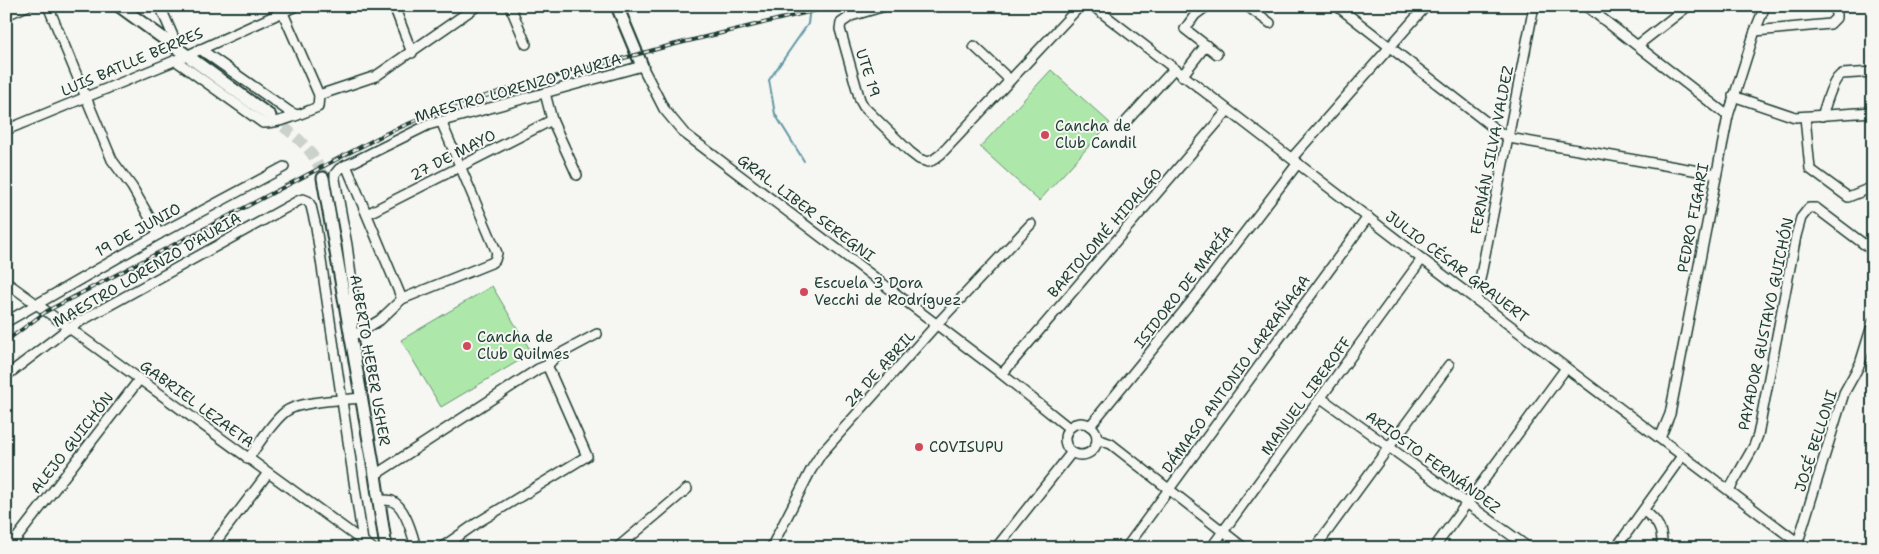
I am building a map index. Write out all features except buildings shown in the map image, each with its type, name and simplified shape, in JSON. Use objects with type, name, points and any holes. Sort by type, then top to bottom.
[{"type":"street","points":[[6,15],[27,6]]},
{"type":"street","points":[[48,6],[112,160],[132,187],[159,234]]},
{"type":"street","points":[[119,6],[262,123],[288,119],[318,107],[319,96],[281,9]]},
{"type":"street","points":[[160,6],[180,55],[270,116]]},
{"type":"street","name":"LUIS BATLLE BERRES","points":[[6,130],[180,55],[200,49],[281,9],[296,6]]},
{"type":"street","points":[[394,6],[412,53]]},
{"type":"street","points":[[319,96],[376,76],[412,53],[477,6]]},
{"type":"street","points":[[510,6],[526,44]]},
{"type":"street","points":[[617,6],[642,66]]},
{"type":"street","name":"UTE 19","points":[[885,6],[852,16],[841,23],[840,29],[861,104],[919,159],[928,162],[941,154],[1010,80]]},
{"type":"street","points":[[974,46],[1010,80],[1080,6]]},
{"type":"street","name":"JULIO CÉSAR GRAUERT","points":[[1093,6],[1368,218],[1802,545]]},
{"type":"street","points":[[1207,6],[1195,15],[1185,29],[1217,54]]},
{"type":"street","points":[[1247,6],[1270,23]]},
{"type":"street","points":[[1337,6],[1509,138],[1716,174]]},
{"type":"street","name":"ISIDORO DE MARÍA","points":[[1090,426],[1200,291],[1295,161],[1389,47],[1426,6]]},
{"type":"street","name":"FERNÁN SILVA VALDEZ","points":[[1476,300],[1534,6]]},
{"type":"street","points":[[1586,6],[1728,116]]},
{"type":"street","points":[[1638,45],[1688,6]]},
{"type":"street","name":"PEDRO FIGARI","points":[[1660,438],[1670,414],[1728,116],[1733,96],[1765,6]]},
{"type":"street","points":[[1755,31],[1830,24],[1836,18],[1836,6]]},
{"type":"street","points":[[1182,76],[1206,46]]},
{"type":"street","points":[[200,49],[297,115]]},
{"type":"street","name":"MAESTRO LORENZO D'AURIA","points":[[346,165],[428,125],[642,66]]},
{"type":"street","name":"GRAL. LIBER SEREGNI","points":[[642,66],[664,109],[684,132],[938,324],[1069,428]]},
{"type":"street","points":[[1123,125],[1174,69]]},
{"type":"street","points":[[1822,116],[1838,75],[1873,72]]},
{"type":"street","points":[[545,93],[552,120],[577,176]]},
{"type":"street","points":[[1733,96],[1795,117],[1873,112]]},
{"type":"street","name":"BARTOLOMÉ HIDALGO","points":[[1002,374],[1228,110]]},
{"type":"street","points":[[1805,117],[1810,169],[1848,197],[1873,187]]},
{"type":"street","name":"27 DE MAYO","points":[[367,214],[461,168],[552,120]]},
{"type":"street","points":[[350,336],[380,320],[402,299],[495,260],[497,253],[441,121]]},
{"type":"street","points":[[350,336],[355,314],[353,291],[335,180],[335,174],[346,165],[402,299]]},
{"type":"street","name":"19 DE JUNIO","points":[[6,322],[159,234],[284,167]]},
{"type":"street","name":"ALBERTO HEBER USHER","points":[[323,178],[380,500],[386,548]]},
{"type":"street","name":"MAESTRO LORENZO D'AURIA","points":[[6,376],[70,327],[303,199],[308,201],[311,206],[316,227],[343,400]]},
{"type":"street","name":"PAYADOR GUSTAVO GUICHÓN","points":[[1729,490],[1754,446],[1758,435],[1796,236],[1803,214],[1808,208],[1816,208],[1873,250]]},
{"type":"street","name":"DÁMASO ANTONIO LARRAÑAGA","points":[[1126,548],[1368,218]]},
{"type":"street","name":"24 DE ABRIL","points":[[771,548],[821,454],[1031,224]]},
{"type":"street","name":"MANUEL LIBEROFF","points":[[1211,548],[1422,259]]},
{"type":"street","name":"GABRIEL LEZAETA","points":[[6,282],[70,327],[363,545],[372,548]]},
{"type":"street","name":"JOSÉ BELLONI","points":[[1802,545],[1844,393],[1860,364],[1873,322]]},
{"type":"street","points":[[375,475],[547,365],[556,356],[597,334]]},
{"type":"street","points":[[1316,548],[1448,364]]},
{"type":"street","points":[[441,548],[485,518],[587,456],[547,365]]},
{"type":"street","points":[[1434,548],[1566,368]]},
{"type":"street","name":"ALEJO GUICHÓN","points":[[9,548],[139,380]]},
{"type":"street","points":[[248,459],[278,419],[290,409],[301,405],[362,398]]},
{"type":"street","name":"ARIOSTO FERNÁNDEZ","points":[[1321,398],[1529,548]]},
{"type":"street","points":[[343,400],[363,545]]},
{"type":"street","points":[[1077,424],[1090,426],[1095,432],[1097,439],[1094,447],[1088,453],[1080,455],[1072,452],[1065,442],[1065,435],[1069,428],[1077,424]]},
{"type":"street","points":[[1097,439],[1111,444],[1244,548]]},
{"type":"street","points":[[996,548],[1072,452]]},
{"type":"street","points":[[1616,548],[1682,456]]},
{"type":"street","points":[[211,548],[268,473]]},
{"type":"street","points":[[617,548],[687,489]]},
{"type":"street","points":[[380,500],[391,501],[396,504],[412,531],[416,548]]},
{"type":"street","points":[[1644,511],[1656,520],[1659,525],[1662,548]]},
{"type":"green space","name":"Cancha de Club Candil","points":[[1051,70],[1110,123],[1039,201],[980,147]]},
{"type":"green space","name":"Cancha de Club Quilmes","points":[[492,286],[532,353],[441,407],[401,340]]},
{"type":"waterway","points":[[804,161],[775,114],[769,80],[808,24],[810,6]]},
{"type":"tunnel","points":[[270,117],[295,136],[309,150],[323,178]]},
{"type":"railway","points":[[6,341],[47,311],[387,133],[443,109],[672,45],[834,6]]},
{"type":"place","name":"Cancha de Club Candil","points":[[1045,135]]},
{"type":"place","name":"Escuela 3 Dora Vecchi de Rodríguez","points":[[804,292]]},
{"type":"place","name":"Cancha de Club Quilmes","points":[[467,346]]},
{"type":"place","name":"COVISUPU","points":[[919,447]]}]
